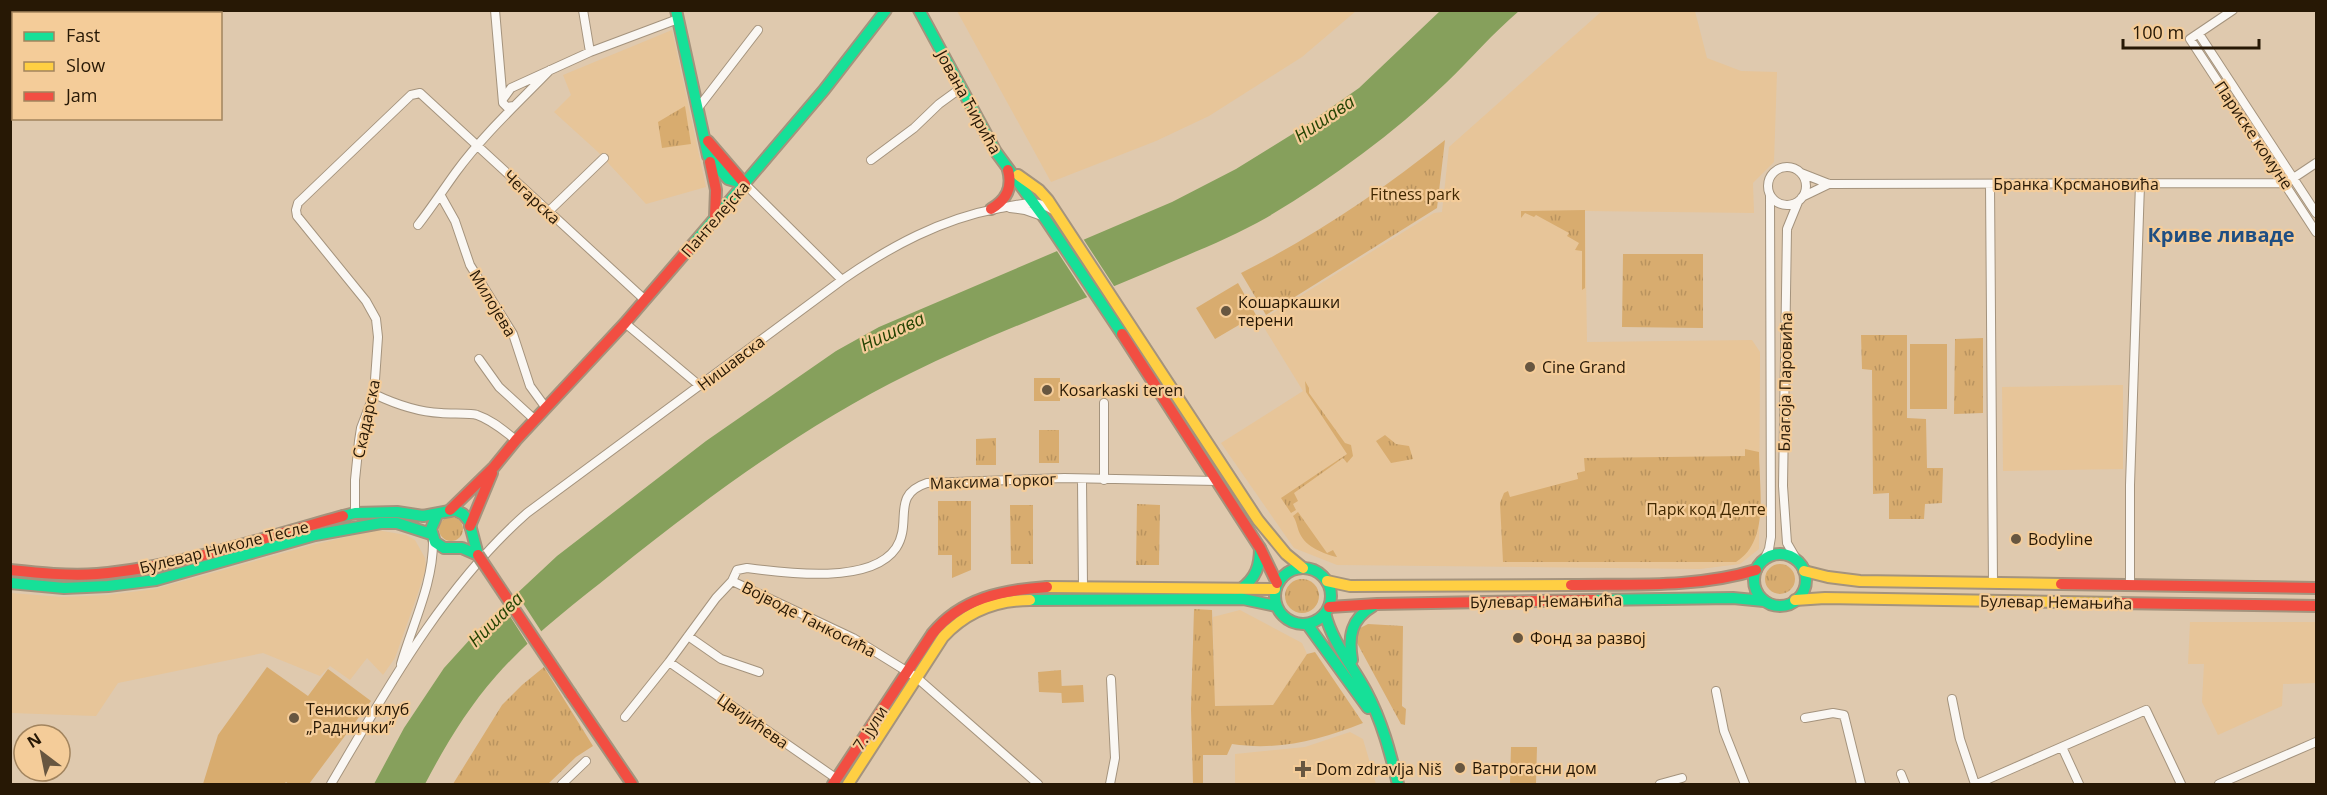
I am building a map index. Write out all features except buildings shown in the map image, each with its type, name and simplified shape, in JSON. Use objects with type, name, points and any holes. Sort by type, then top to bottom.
[{"type":"street","points":[[495,10],[503,103],[507,107],[515,106]]},
{"type":"street","points":[[583,10],[590,52]]},
{"type":"street","name":"Пантелејска","points":[[450,510],[494,467],[516,440],[625,323],[824,90],[886,10]]},
{"type":"street","name":"Јована Ћирића","points":[[919,10],[990,143],[1122,323]]},
{"type":"street","points":[[2199,34],[2234,10]]},
{"type":"street","points":[[503,99],[511,88],[677,15],[716,190],[715,218]]},
{"type":"street","points":[[698,108],[758,30]]},
{"type":"street","name":"Париске комуне","points":[[2316,213],[2295,177],[2199,34],[2190,39],[2316,232]]},
{"type":"street","points":[[418,225],[478,146],[550,70]]},
{"type":"street","points":[[871,160],[914,128],[939,104],[961,88]]},
{"type":"street","name":"Чегарска","points":[[420,93],[645,300]]},
{"type":"street","name":"Скадарска","points":[[355,513],[355,480],[359,441],[374,394],[378,327],[372,311],[360,294],[297,216],[297,206],[409,96],[420,93]]},
{"type":"street","points":[[703,133],[721,159],[739,174],[745,184],[843,280]]},
{"type":"street","points":[[708,156],[723,174],[740,184],[745,184]]},
{"type":"street","points":[[548,212],[604,158]]},
{"type":"street","points":[[2286,183],[2316,163]]},
{"type":"street","points":[[1788,167],[1801,173],[1805,182],[1800,199],[1783,205],[1770,195],[1769,180],[1777,170],[1788,167]]},
{"type":"street","points":[[997,208],[1011,203],[1016,194],[1017,187],[1009,168]]},
{"type":"street","points":[[1009,168],[1039,190],[1057,213],[1272,569],[1276,586],[1276,606],[1286,619],[1296,624],[1307,624],[1317,620],[1327,610]]},
{"type":"street","name":"Бранка Крсмановића","points":[[1801,173],[1829,184],[2286,183]]},
{"type":"street","name":"Бранка Крсмановића","points":[[1800,199],[1829,184]]},
{"type":"street","points":[[1990,184],[1993,583]]},
{"type":"street","name":"Булевар Немањића","points":[[2130,586],[2132,412],[2140,184]]},
{"type":"street","name":"Благоја Паровића","points":[[1764,560],[1771,537],[1770,195]]},
{"type":"street","name":"Милојева","points":[[441,196],[455,221],[470,265],[513,334],[530,386],[546,408]]},
{"type":"street","name":"Благоја Паровића","points":[[1800,199],[1787,229],[1784,486],[1788,543],[1801,566]]},
{"type":"street","points":[[1033,202],[1049,207],[1057,213]]},
{"type":"street","name":"Нишавска","points":[[399,671],[480,556],[528,513],[843,280],[914,235],[960,217],[1033,202]]},
{"type":"street","points":[[997,208],[1025,210],[1046,219]]},
{"type":"street","points":[[625,323],[700,386]]},
{"type":"street","points":[[1122,323],[1258,520],[1280,548],[1303,568],[1318,572],[1327,581],[1331,598],[1327,610],[1329,629],[1367,693],[1388,742],[1398,784]]},
{"type":"street","points":[[478,359],[499,387],[535,420]]},
{"type":"street","points":[[374,394],[394,404],[417,410],[445,414],[475,413],[516,440]]},
{"type":"street","points":[[1104,403],[1104,480]]},
{"type":"street","name":"Пантелејска","points":[[470,529],[494,467]]},
{"type":"street","name":"Максима Горког","points":[[885,559],[896,548],[903,531],[905,499],[916,487],[927,483],[1064,478],[1217,481]]},
{"type":"street","points":[[1082,480],[1083,587]]},
{"type":"street","points":[[450,510],[463,514],[480,556],[632,784]]},
{"type":"street","name":"Булевар Николе Тесле","points":[[10,570],[65,575],[106,574],[153,567],[355,513],[391,512],[423,516],[436,515],[450,510]]},
{"type":"street","points":[[331,784],[399,671],[433,562],[431,524],[436,515]]},
{"type":"street","name":"Булевар Николе Тесле","points":[[10,584],[64,588],[108,586],[156,580],[315,535],[381,523],[397,524],[432,537],[444,548],[458,548],[480,556]]},
{"type":"street","points":[[458,548],[466,541],[470,529]]},
{"type":"street","points":[[1241,589],[1255,577],[1260,548]]},
{"type":"street","points":[[1778,554],[1792,558],[1801,566],[1805,584],[1800,596],[1795,600],[1780,606],[1764,601],[1756,590],[1754,577],[1756,570],[1764,560],[1778,554]]},
{"type":"street","name":"Војводе Танкосића","points":[[885,559],[866,568],[829,574],[747,568],[737,570],[732,580],[852,638],[912,674],[1038,784]]},
{"type":"street","name":"Булевар Немањића","points":[[1801,566],[1832,578],[1860,581],[2316,588]]},
{"type":"street","points":[[912,674],[937,627],[967,604],[987,596],[1011,591],[1083,587],[1241,589],[1276,586],[1286,573],[1303,568]]},
{"type":"street","name":"Булевар Немањића","points":[[1327,581],[1350,586],[1665,584],[1733,577],[1756,570]]},
{"type":"street","points":[[625,717],[732,580]]},
{"type":"street","name":"Булевар Немањића","points":[[1327,610],[1377,604],[1733,598],[1764,601]]},
{"type":"street","name":"Булевар Немањића","points":[[1795,600],[1825,598],[2316,606]]},
{"type":"street","points":[[912,674],[949,630],[975,612],[1009,601],[1243,599],[1276,606]]},
{"type":"street","points":[[1354,670],[1349,631],[1362,612],[1377,604]]},
{"type":"street","points":[[1307,624],[1377,720]]},
{"type":"street","points":[[688,636],[721,659],[759,672]]},
{"type":"street","name":"Цвијићева","points":[[669,662],[835,782]]},
{"type":"street","name":"7. јули","points":[[835,782],[912,674]]},
{"type":"street","name":"7. јули","points":[[848,784],[912,674]]},
{"type":"street","points":[[1110,784],[1115,758],[1111,679]]},
{"type":"street","points":[[1716,691],[1724,730],[1745,784]]},
{"type":"street","points":[[1952,699],[1960,739],[1976,784],[2146,710],[2181,784]]},
{"type":"street","points":[[1804,718],[1836,713],[1845,717],[1861,784]]},
{"type":"street","points":[[2219,784],[2316,742]]},
{"type":"street","points":[[2062,747],[2079,784]]},
{"type":"street","points":[[561,784],[586,761]]},
{"type":"street","points":[[1901,774],[1905,784]]},
{"type":"street","points":[[1660,784],[1682,778]]},
{"type":"shaded area","points":[[957,11],[1356,11],[1302,57],[1209,116],[1156,141],[1051,182]]},
{"type":"shaded area","points":[[1602,11],[1695,11],[1707,58],[1741,71],[1777,72],[1774,162],[1753,183],[1754,213],[1585,211],[1587,342],[1752,340],[1760,352],[1759,549],[1740,564],[1700,569],[1337,565],[1294,548],[1221,443],[1303,391],[1260,321],[1434,213],[1442,212],[1449,147]]},
{"type":"shaded area","points":[[672,30],[706,187],[646,204],[598,152],[554,112],[571,95],[563,75]]},
{"type":"shaded area","points":[[2123,385],[2123,469],[2003,471],[2002,387]]},
{"type":"shaded area","points":[[377,530],[406,535],[415,540],[425,558],[426,568],[395,658],[383,675],[367,658],[350,680],[330,666],[320,676],[263,653],[118,683],[96,716],[11,713],[11,593],[62,597],[107,595],[155,589],[312,545]]},
{"type":"shaded area","points":[[1240,610],[1302,643],[1307,654],[1273,705],[1214,706],[1213,617]]},
{"type":"shaded area","points":[[2190,622],[2316,622],[2316,683],[2283,684],[2282,706],[2218,735],[2202,702],[2204,664],[2188,664]]},
{"type":"shaded area","name":"Dom zdravlja Niš","points":[[1350,732],[1363,739],[1376,784],[1235,784],[1235,754],[1305,747]]},
{"type":"green space","points":[[685,106],[691,144],[662,148],[658,122]]},
{"type":"green space","name":"Fitness park","points":[[1445,140],[1437,208],[1266,315],[1241,273],[1347,212]]},
{"type":"green space","points":[[1585,210],[1585,288],[1582,290],[1582,251],[1575,250],[1579,243],[1567,236],[1569,233],[1536,215],[1534,217],[1525,213],[1521,218],[1521,211]]},
{"type":"green space","points":[[1623,254],[1703,254],[1703,328],[1622,327]]},
{"type":"green space","name":"Кошаркашки терени","points":[[1238,283],[1256,315],[1215,339],[1196,308]]},
{"type":"green space","points":[[1861,335],[1907,335],[1907,418],[1926,419],[1927,468],[1943,468],[1942,503],[1925,504],[1924,519],[1889,519],[1889,493],[1873,494],[1872,370],[1862,369]]},
{"type":"green space","points":[[1983,338],[1983,413],[1954,414],[1955,339]]},
{"type":"green space","points":[[1910,344],[1947,344],[1947,409],[1910,409]]},
{"type":"green space","name":"Kosarkaski teren","points":[[1034,378],[1060,378],[1060,401],[1034,401]]},
{"type":"green space","points":[[1305,381],[1309,393],[1345,443],[1351,445],[1353,456],[1347,463],[1343,458],[1294,493],[1298,501],[1293,504],[1296,510],[1291,513],[1281,498],[1347,454],[1306,392]]},
{"type":"green space","points":[[1039,430],[1059,430],[1059,463],[1039,463]]},
{"type":"green space","points":[[1385,435],[1396,444],[1409,446],[1413,459],[1391,463],[1376,441]]},
{"type":"green space","points":[[996,438],[996,465],[976,465],[976,439]]},
{"type":"green space","name":"Парк код Делте","points":[[1745,449],[1759,452],[1760,513],[1754,541],[1747,553],[1736,562],[1503,562],[1500,503],[1504,493],[1508,491],[1510,497],[1578,479],[1577,473],[1585,471],[1584,458],[1745,456]]},
{"type":"green space","points":[[938,501],[971,501],[971,570],[952,578],[952,555],[938,555]]},
{"type":"green space","points":[[1137,504],[1160,505],[1159,565],[1136,565]]},
{"type":"green space","points":[[1010,505],[1033,505],[1033,564],[1011,564]]},
{"type":"green space","points":[[1298,512],[1327,553],[1333,550],[1337,557],[1327,554],[1306,543],[1293,516]]},
{"type":"green space","points":[[446,517],[456,517],[463,524],[463,534],[456,541],[446,541],[439,534],[439,524]]},
{"type":"green space","points":[[1780,564],[1791,568],[1795,579],[1791,590],[1780,594],[1769,590],[1765,579],[1769,568]]},
{"type":"green space","points":[[1302,579],[1314,584],[1319,596],[1314,608],[1302,613],[1290,608],[1285,596],[1290,584]]},
{"type":"green space","points":[[1194,609],[1212,610],[1215,706],[1273,705],[1307,654],[1315,652],[1363,723],[1315,739],[1282,745],[1232,744],[1227,755],[1203,755],[1203,784],[1193,784],[1191,709]]},
{"type":"green space","points":[[1368,624],[1403,626],[1402,706],[1406,709],[1405,725],[1401,724],[1357,643],[1355,634]]},
{"type":"green space","name":"Тениски клуб „Раднички”","points":[[267,667],[308,696],[328,669],[371,701],[309,784],[286,782],[284,784],[203,784],[218,735]]},
{"type":"green space","points":[[544,667],[593,746],[576,757],[548,784],[453,784],[502,705]]},
{"type":"green space","points":[[1061,670],[1062,693],[1039,692],[1038,672]]},
{"type":"green space","points":[[1083,685],[1084,702],[1062,703],[1061,686]]},
{"type":"green space","points":[[1511,747],[1537,747],[1536,784],[1510,784]]},
{"type":"water","name":"Нишава","points":[[1440,11],[1519,11],[1446,83],[1382,139],[1314,188],[1266,218],[1118,285],[938,360],[870,394],[793,440],[719,491],[648,545],[523,648],[475,701],[425,784],[374,784],[404,728],[444,668],[483,625],[557,556],[706,441],[836,351],[879,327],[1172,202],[1236,169],[1299,130],[1359,88]]},
{"type":"pier","points":[[1082,237],[1116,289],[1089,300],[1055,248]]},
{"type":"pier","points":[[515,591],[543,634],[529,646],[502,604]]},
{"type":"traffic: fast","points":[[676,10],[708,156],[728,179],[745,184]]},
{"type":"traffic: fast","points":[[693,244],[824,90],[886,10]]},
{"type":"traffic: fast","points":[[919,10],[996,152],[1046,220],[1122,334]]},
{"type":"traffic: fast","points":[[343,516],[355,513],[397,512],[423,516],[455,510],[469,521],[478,555]]},
{"type":"traffic: fast","points":[[437,515],[431,529],[435,542],[444,548],[462,548],[478,555]]},
{"type":"traffic: fast","points":[[10,583],[64,588],[108,586],[156,580],[315,535],[381,523],[397,523],[431,534]]},
{"type":"traffic: fast","points":[[1241,589],[1256,571],[1260,548]]},
{"type":"traffic: fast","points":[[1780,554],[1790,556],[1798,562],[1804,570],[1806,580],[1804,590],[1798,598],[1790,604],[1780,606],[1770,604],[1762,598],[1756,590],[1754,580],[1756,570],[1762,562],[1770,556],[1780,554]]},
{"type":"traffic: fast","points":[[1298,568],[1308,568],[1323,576],[1329,585],[1331,596],[1329,607],[1323,616],[1308,624],[1298,624],[1287,619],[1280,612],[1275,601],[1275,591],[1280,580],[1287,573],[1298,568]]},
{"type":"traffic: fast","points":[[1594,600],[1733,598],[1764,601]]},
{"type":"traffic: fast","points":[[1030,600],[1243,599],[1276,606]]},
{"type":"traffic: fast","points":[[1352,660],[1350,643],[1353,629],[1360,617],[1373,606]]},
{"type":"traffic: fast","points":[[1325,613],[1337,644],[1366,691],[1377,714],[1398,784]]},
{"type":"traffic: fast","points":[[1307,624],[1368,708]]},
{"type":"traffic: slow","points":[[1018,175],[1039,190],[1048,200],[1258,520],[1286,554],[1303,568]]},
{"type":"traffic: slow","points":[[1804,571],[1860,581],[2061,584]]},
{"type":"traffic: slow","points":[[1327,581],[1350,586],[1571,585]]},
{"type":"traffic: slow","points":[[1047,587],[1275,589]]},
{"type":"traffic: slow","points":[[1795,600],[1825,598],[2116,603]]},
{"type":"traffic: slow","points":[[848,784],[943,637],[952,628],[982,609],[1005,602],[1030,600]]},
{"type":"traffic: jam","points":[[708,141],[745,184]]},
{"type":"traffic: jam","points":[[710,162],[716,190],[715,218]]},
{"type":"traffic: jam","points":[[991,209],[1001,202],[1007,193],[1010,182],[1008,170]]},
{"type":"traffic: jam","points":[[450,510],[494,467],[516,440],[625,323],[693,244]]},
{"type":"traffic: jam","points":[[1122,334],[1260,548],[1277,583]]},
{"type":"traffic: jam","points":[[470,526],[492,473]]},
{"type":"traffic: jam","points":[[10,570],[75,575],[159,565],[221,551],[343,516]]},
{"type":"traffic: jam","points":[[478,555],[571,694]]},
{"type":"traffic: jam","points":[[1571,585],[1688,582],[1734,576],[1756,570]]},
{"type":"traffic: jam","points":[[2061,584],[2316,588]]},
{"type":"traffic: jam","points":[[833,784],[932,634],[943,622],[956,612],[984,598],[1047,587]]},
{"type":"traffic: jam","points":[[1329,607],[1594,600]]},
{"type":"traffic: jam","points":[[2116,603],[2316,606]]},
{"type":"traffic: jam","points":[[571,694],[632,784]]},
{"type":"place","name":"Кошаркашки терени","points":[[1226,311]]},
{"type":"place","name":"Cine Grand","points":[[1530,367]]},
{"type":"place","name":"Kosarkaski teren","points":[[1047,390]]},
{"type":"place","name":"Bodyline","points":[[2016,539]]},
{"type":"place","name":"Фонд за развој","points":[[1518,638]]},
{"type":"place","name":"Тениски клуб „Раднички”","points":[[294,718]]},
{"type":"place","name":"Ватрогасни дом","points":[[1460,768]]},
{"type":"place","name":"Dom zdravlja Niš","points":[[1303,769]]},
{"type":"district","name":"Криве ливаде","points":[[2221,234]]}]
